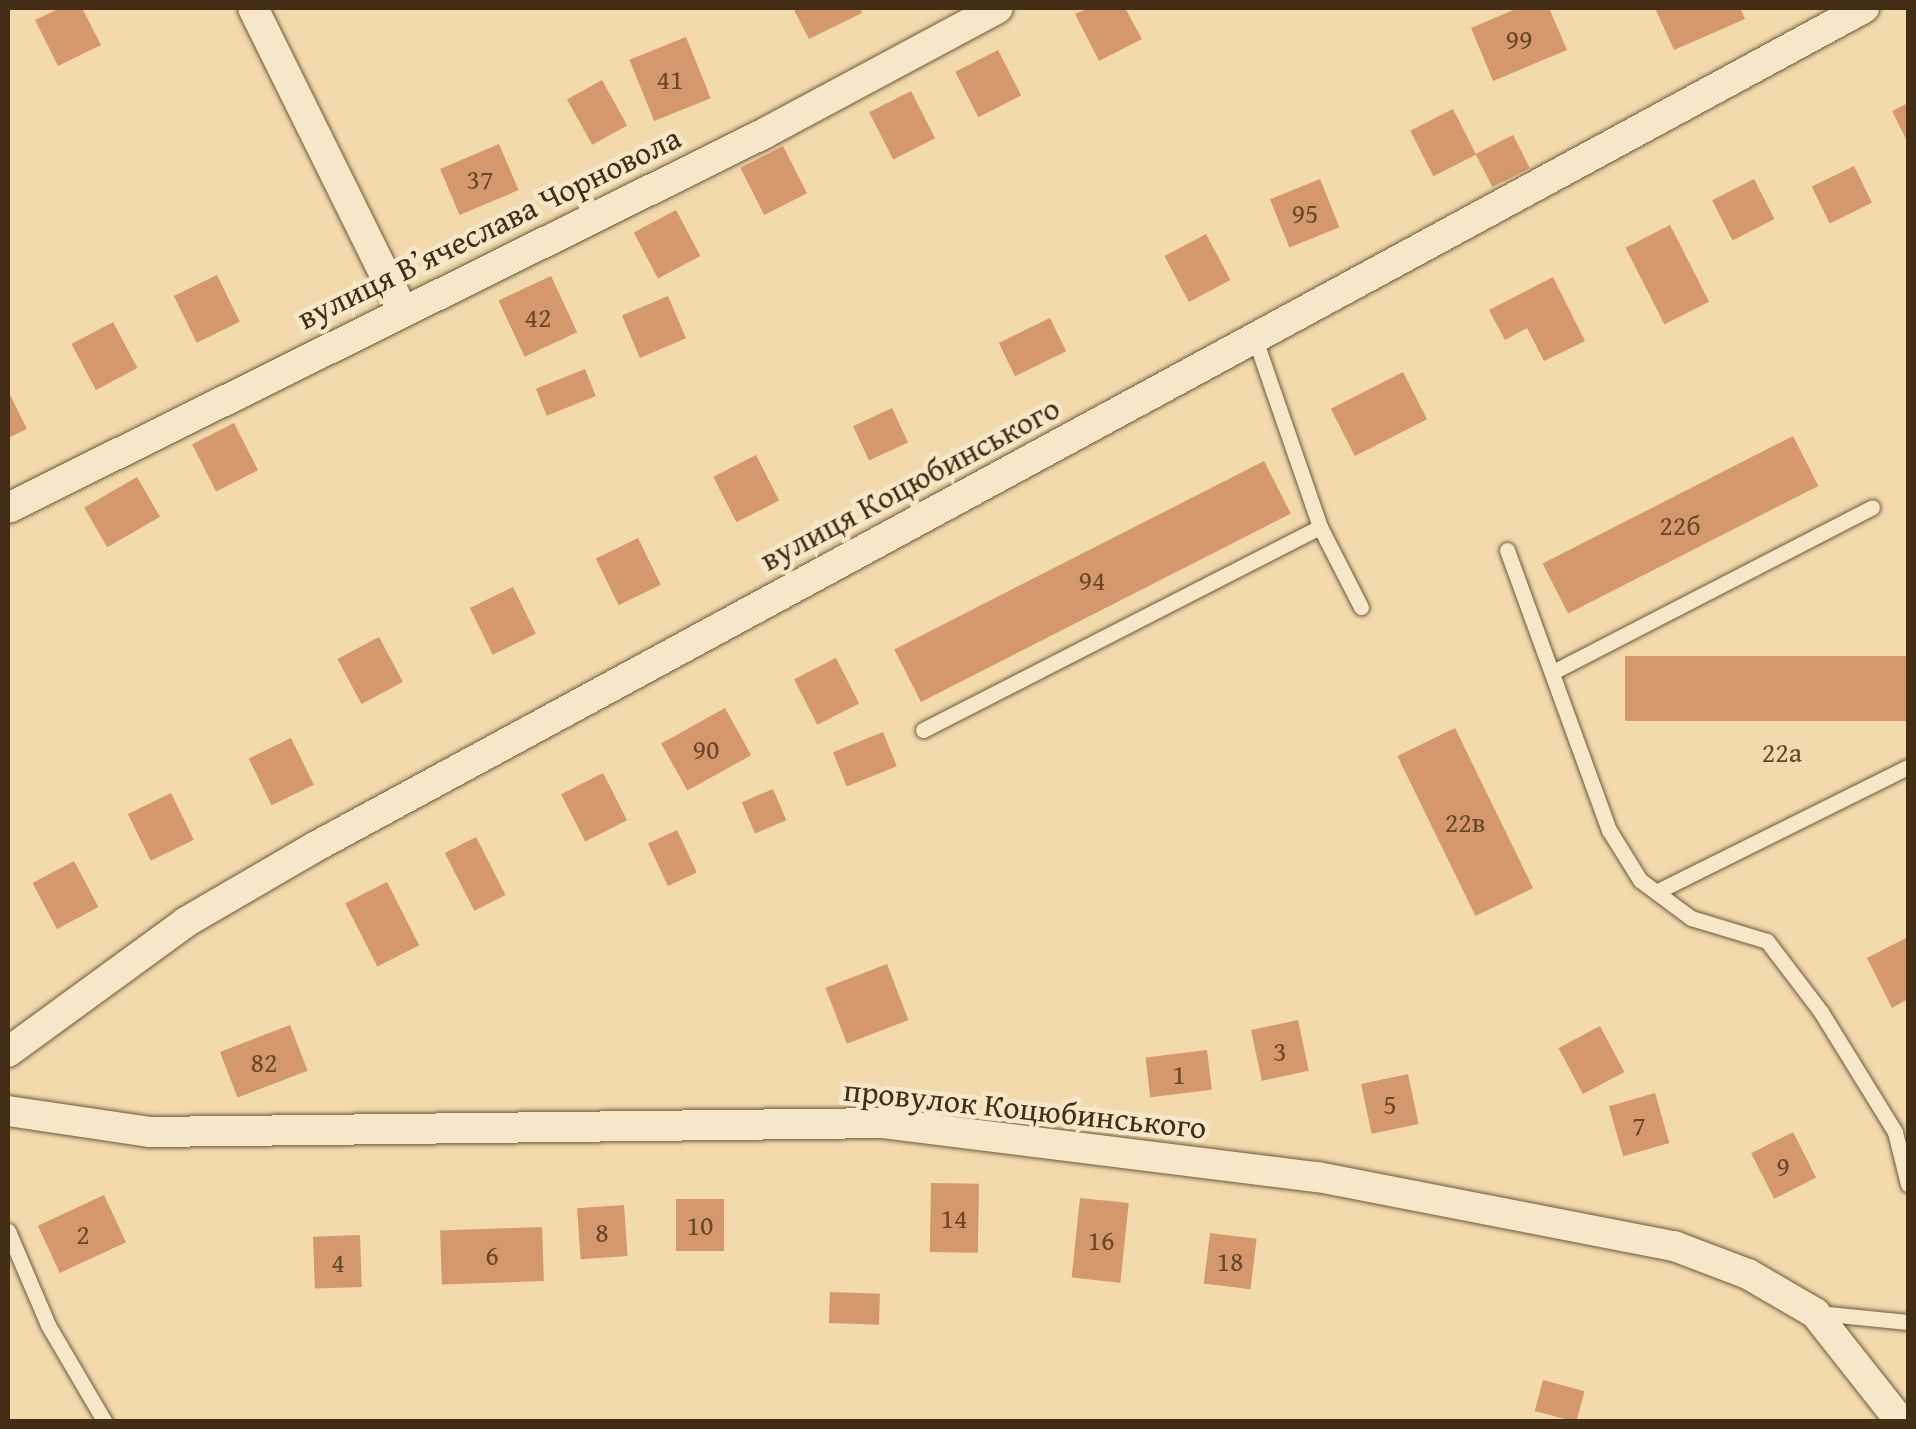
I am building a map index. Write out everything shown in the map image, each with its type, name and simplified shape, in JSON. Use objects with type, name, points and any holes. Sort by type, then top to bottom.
[{"type":"street","points":[[253,8],[401,308]]},
{"type":"street","name":"вулиця Вʼячеслава Чорновола","points":[[8,508],[401,308],[765,133],[998,8]]},
{"type":"street","name":"вулиця Коцюбинського","points":[[8,1052],[186,922],[313,848],[1864,8]]},
{"type":"street","name":"провулок Коцюбинського","points":[[8,1110],[150,1132],[882,1122],[1318,1178],[1674,1246],[1748,1274],[1816,1313],[1902,1422]]},
{"type":"lane","points":[[1255,338],[1320,526],[1362,607]]},
{"type":"lane","points":[[1553,672],[1872,507]]},
{"type":"lane","points":[[923,730],[1320,526]]},
{"type":"lane","points":[[1507,550],[1609,830],[1640,880],[1691,918],[1766,942],[1821,1012],[1895,1132],[1908,1184]]},
{"type":"lane","points":[[1656,892],[1908,766]]},
{"type":"lane","points":[[8,1231],[48,1325],[105,1422]]},
{"type":"lane","points":[[1816,1313],[1908,1322]]},
{"type":"building","points":[[60,8],[82,8],[101,45],[58,66],[35,20]]},
{"type":"building","points":[[793,8],[860,8],[862,13],[809,39]]},
{"type":"building","points":[[1089,8],[1125,8],[1142,39],[1099,61],[1075,14]]},
{"type":"building","points":[[1518,8],[1549,8],[1567,50],[1493,81],[1471,28]]},
{"type":"building","points":[[1655,8],[1740,8],[1745,19],[1674,50]]},
{"type":"building","points":[[686,37],[711,98],[654,121],[629,60]]},
{"type":"building","points":[[998,50],[1021,95],[978,117],[955,72]]},
{"type":"building","points":[[602,80],[627,125],[592,145],[567,99]]},
{"type":"building","points":[[911,91],[935,138],[893,160],[869,112]]},
{"type":"building","points":[[1908,103],[1908,143],[1892,111]]},
{"type":"building","points":[[1453,109],[1476,154],[1433,176],[1410,131]]},
{"type":"building","points":[[1513,135],[1530,168],[1492,187],[1476,154]]},
{"type":"building","points":[[499,144],[519,190],[460,215],[440,169]]},
{"type":"building","points":[[783,146],[807,193],[764,215],[740,168]]},
{"type":"building","points":[[1854,166],[1872,203],[1830,223],[1812,187]]},
{"type":"building","points":[[1320,179],[1339,227],[1289,247],[1270,199]]},
{"type":"building","points":[[1754,179],[1774,219],[1733,240],[1712,200]]},
{"type":"building","points":[[676,210],[700,256],[658,278],[634,233]]},
{"type":"building","points":[[1670,225],[1709,302],[1664,324],[1625,248]]},
{"type":"building","points":[[1206,234],[1230,280],[1189,302],[1165,256]]},
{"type":"building","points":[[217,275],[240,322],[197,343],[174,296]]},
{"type":"building","points":[[551,276],[577,332],[525,357],[498,301]]},
{"type":"building","points":[[1553,277],[1585,341],[1544,361],[1527,328],[1505,340],[1489,310]]},
{"type":"building","points":[[668,296],[686,338],[640,358],[622,316]]},
{"type":"building","points":[[1050,318],[1066,351],[1015,376],[999,343]]},
{"type":"building","points":[[113,322],[137,368],[96,390],[72,344]]},
{"type":"building","points":[[585,369],[596,396],[547,416],[536,389]]},
{"type":"building","points":[[1403,372],[1427,419],[1355,456],[1331,409]]},
{"type":"building","points":[[8,391],[27,429],[8,438]]},
{"type":"building","points":[[892,408],[908,442],[869,461],[853,426]]},
{"type":"building","points":[[234,423],[258,470],[216,492],[192,444]]},
{"type":"building","points":[[1793,436],[1818,486],[1568,613],[1543,564]]},
{"type":"building","points":[[756,455],[779,500],[736,522],[713,477]]},
{"type":"building","points":[[1264,461],[1291,514],[921,702],[894,649]]},
{"type":"building","points":[[137,477],[160,517],[107,547],[84,507]]},
{"type":"building","points":[[638,538],[661,585],[619,605],[596,559]]},
{"type":"building","points":[[513,587],[536,634],[493,655],[470,608]]},
{"type":"building","points":[[379,637],[403,682],[361,704],[338,659]]},
{"type":"building","points":[[1625,656],[1908,656],[1908,721],[1625,721]]},
{"type":"building","points":[[836,658],[859,703],[817,725],[794,679]]},
{"type":"building","points":[[725,708],[751,755],[687,791],[661,743]]},
{"type":"building","points":[[1455,728],[1533,888],[1476,916],[1397,756]]},
{"type":"building","points":[[883,732],[897,766],[847,787],[833,752]]},
{"type":"building","points":[[291,738],[314,785],[272,805],[249,759]]},
{"type":"building","points":[[603,773],[627,820],[585,842],[561,794]]},
{"type":"building","points":[[773,789],[786,820],[755,834],[742,802]]},
{"type":"building","points":[[171,793],[194,840],[151,861],[128,814]]},
{"type":"building","points":[[677,830],[697,873],[668,886],[648,844]]},
{"type":"building","points":[[476,837],[506,895],[474,911],[445,853]]},
{"type":"building","points":[[74,861],[98,907],[57,929],[33,883]]},
{"type":"building","points":[[387,882],[419,945],[377,967],[345,903]]},
{"type":"building","points":[[1908,937],[1908,999],[1892,1008],[1867,958]]},
{"type":"building","points":[[887,964],[909,1020],[847,1044],[825,988]]},
{"type":"building","points":[[1298,1020],[1309,1071],[1262,1081],[1251,1030]]},
{"type":"building","points":[[290,1025],[308,1071],[238,1098],[220,1052]]},
{"type":"building","points":[[1600,1026],[1624,1072],[1583,1094],[1559,1048]]},
{"type":"building","points":[[1207,1050],[1212,1090],[1150,1097],[1145,1058]]},
{"type":"building","points":[[1408,1074],[1419,1124],[1372,1134],[1361,1084]]},
{"type":"building","points":[[1655,1093],[1669,1143],[1623,1156],[1609,1106]]},
{"type":"building","points":[[1793,1132],[1816,1177],[1774,1199],[1751,1153]]},
{"type":"building","points":[[931,1183],[979,1184],[978,1253],[930,1252]]},
{"type":"building","points":[[104,1195],[126,1242],[60,1273],[38,1226]]},
{"type":"building","points":[[1080,1198],[1129,1203],[1120,1283],[1072,1278]]},
{"type":"building","points":[[676,1199],[724,1199],[724,1251],[676,1251]]},
{"type":"building","points":[[624,1205],[628,1256],[581,1259],[577,1208]]},
{"type":"building","points":[[542,1227],[544,1281],[442,1285],[440,1231]]},
{"type":"building","points":[[1210,1233],[1257,1239],[1250,1289],[1204,1284]]},
{"type":"building","points":[[360,1235],[362,1287],[315,1289],[313,1237]]},
{"type":"building","points":[[830,1292],[880,1294],[879,1325],[829,1323]]},
{"type":"building","points":[[1543,1380],[1585,1391],[1576,1422],[1535,1411]]}]
